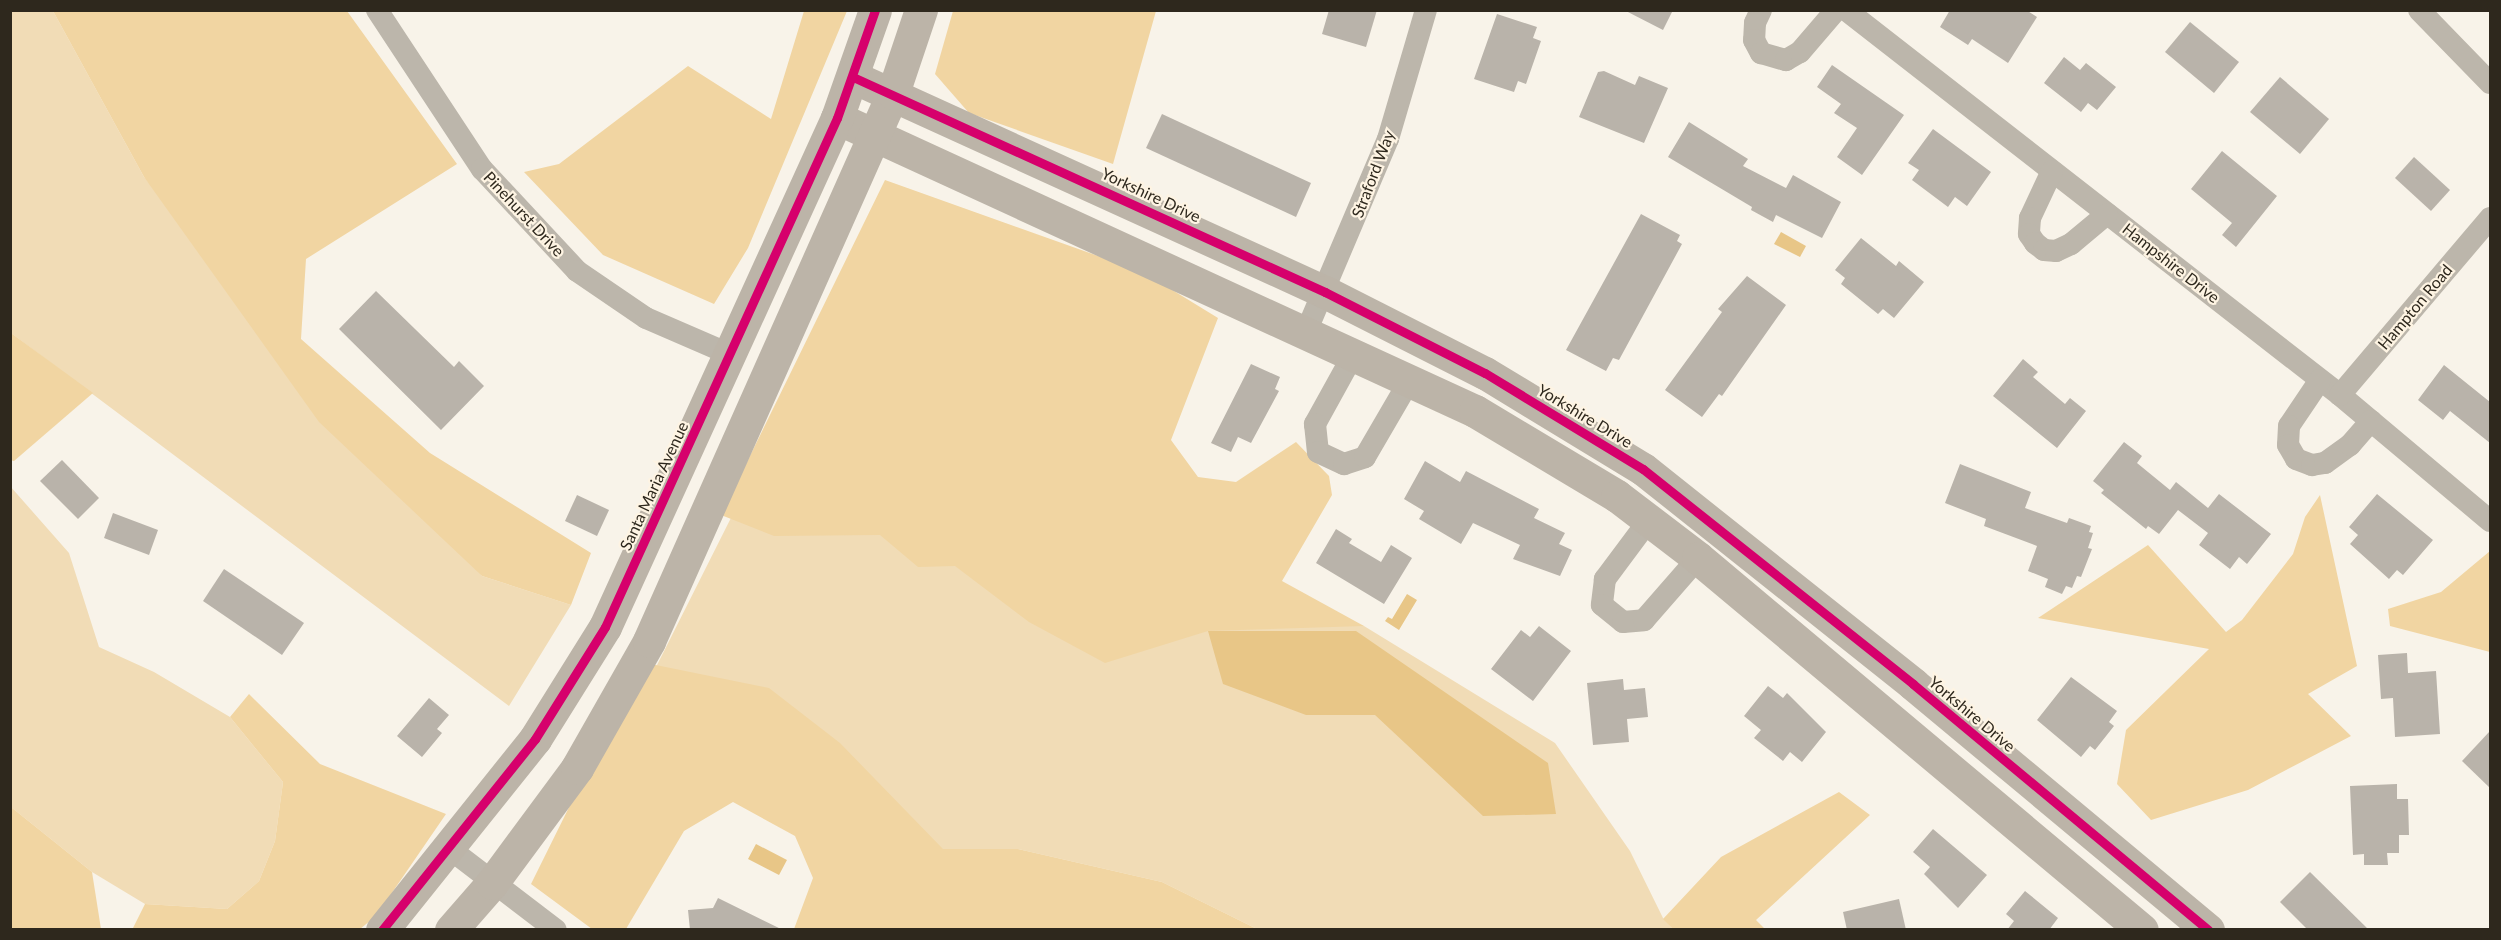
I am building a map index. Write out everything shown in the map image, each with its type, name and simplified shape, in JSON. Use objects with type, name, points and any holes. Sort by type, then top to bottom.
[{"type":"street","name":"Pinehurst Drive","points":[[377,10],[482,169],[577,271],[646,318],[729,354]]},
{"type":"street","name":"Santa Maria Avenue","points":[[382,930],[450,849],[535,739],[605,627],[837,118],[875,10]]},
{"type":"street","points":[[451,930],[492,883],[577,768],[649,640],[893,93],[921,10]]},
{"type":"street","name":"Straford Way","points":[[1306,332],[1325,292],[1388,139],[1426,10]]},
{"type":"street","points":[[1761,10],[1755,23],[1754,40],[1761,53],[1786,60],[1800,52],[1836,10]]},
{"type":"street","name":"Hampshire Drive","points":[[1846,10],[2340,395],[2490,521]]},
{"type":"street","points":[[2419,10],[2490,83]]},
{"type":"street","name":"Yorkshire Drive","points":[[853,77],[893,93],[1325,292],[1485,373],[1643,469],[1932,701],[2208,930]]},
{"type":"street","points":[[837,118],[1306,332],[1408,383],[1475,411],[1649,519],[2142,930]]},
{"type":"street","points":[[2052,171],[2030,218],[2030,234],[2035,243],[2044,250],[2056,250],[2071,244],[2107,214]]},
{"type":"street","name":"Hampton Road","points":[[2340,395],[2490,218]]},
{"type":"street","points":[[1353,357],[1315,424],[1318,452],[1344,464],[1365,457],[1408,383]]},
{"type":"street","points":[[2320,380],[2289,426],[2288,445],[2296,459],[2312,465],[2325,463],[2350,445],[2371,421]]},
{"type":"street","points":[[698,425],[737,445]]},
{"type":"street","points":[[1649,519],[1605,579],[1602,605],[1623,622],[1644,620],[1698,558]]},
{"type":"street","points":[[605,627],[649,640]]},
{"type":"street","points":[[1906,733],[1932,701]]},
{"type":"street","points":[[450,849],[556,930]]},
{"type":"shaded area","points":[[11,11],[53,11],[144,177],[482,576],[571,605],[509,706],[11,333]]},
{"type":"shaded area","points":[[53,11],[347,11],[457,164],[306,259],[301,339],[430,453],[591,553],[571,605],[482,576],[319,422],[144,177]]},
{"type":"shaded area","points":[[804,11],[847,11],[748,248],[714,304],[603,255],[524,172],[559,164],[688,66],[771,119]]},
{"type":"shaded area","points":[[953,11],[1156,11],[1113,164],[969,113],[935,74]]},
{"type":"shaded area","points":[[885,180],[1143,272],[1218,318],[1171,440],[1198,477],[1236,482],[1296,442],[1329,476],[1332,495],[1282,581],[1364,626],[1208,631],[1105,663],[1029,622],[955,566],[918,567],[880,535],[774,536],[721,515]]},
{"type":"shaded area","points":[[1781,232],[1806,246],[1800,257],[1774,244]]},
{"type":"shaded area","points":[[11,333],[93,393],[14,461],[10,460]]},
{"type":"shaded area","points":[[10,486],[69,553],[99,647],[154,672],[230,717],[283,782],[275,841],[259,881],[227,909],[145,904],[92,872],[11,807]]},
{"type":"shaded area","points":[[746,488],[1364,626],[1555,743],[1630,851],[1663,918],[1673,929],[1257,929],[1162,882],[1018,849],[917,849],[645,689]]},
{"type":"shaded area","points":[[2320,495],[2357,666],[2308,694],[2351,736],[2248,790],[2151,820],[2117,784],[2126,730],[2209,649],[2038,618],[2148,545],[2226,632],[2242,620],[2293,554],[2305,517]]},
{"type":"shaded area","points":[[2490,551],[2490,652],[2390,626],[2388,609],[2441,592]]},
{"type":"shaded area","points":[[1407,594],[1417,600],[1399,630],[1385,621],[1388,617],[1392,619]]},
{"type":"shaded area","points":[[1208,631],[1356,631],[1548,763],[1556,814],[1483,816],[1375,715],[1306,715],[1223,684]]},
{"type":"shaded area","points":[[641,662],[769,688],[840,743],[943,849],[1018,849],[1162,882],[1257,929],[794,929],[813,878],[795,836],[733,802],[684,831],[626,929],[592,929],[531,884]]},
{"type":"shaded area","points":[[249,694],[320,764],[446,814],[376,916],[360,929],[132,930],[145,904],[227,909],[259,881],[275,841],[283,782],[230,717]]},
{"type":"shaded area","points":[[1839,792],[1870,815],[1756,920],[1765,929],[1673,929],[1663,919],[1721,857]]},
{"type":"shaded area","points":[[11,807],[92,872],[101,929],[11,929]]},
{"type":"shaded area","points":[[756,844],[787,860],[779,875],[748,859]]},
{"type":"building","points":[[1329,10],[1377,10],[1366,47],[1322,34]]},
{"type":"building","points":[[1624,10],[1673,10],[1663,30]]},
{"type":"building","points":[[1950,10],[2026,10],[2037,17],[2008,63],[1972,39],[1968,45],[1940,27]]},
{"type":"building","points":[[1497,14],[1537,27],[1533,38],[1541,41],[1526,84],[1518,81],[1514,92],[1474,79]]},
{"type":"building","points":[[2190,22],[2239,62],[2214,93],[2165,52]]},
{"type":"building","points":[[2064,57],[2080,70],[2086,63],[2116,87],[2097,110],[2088,103],[2081,112],[2044,83]]},
{"type":"building","points":[[1832,65],[1904,115],[1862,175],[1837,157],[1857,128],[1834,113],[1841,104],[1817,87]]},
{"type":"building","points":[[1604,71],[1635,85],[1639,76],[1668,88],[1644,143],[1579,117],[1598,72]]},
{"type":"building","points":[[2280,77],[2329,119],[2300,154],[2250,112]]},
{"type":"building","points":[[1162,114],[1311,183],[1296,217],[1146,148]]},
{"type":"building","points":[[1689,122],[1748,159],[1743,166],[1786,188],[1793,175],[1841,202],[1822,238],[1776,215],[1773,222],[1668,157]]},
{"type":"building","points":[[1933,129],[1991,172],[1967,206],[1955,197],[1948,207],[1912,180],[1919,170],[1908,163]]},
{"type":"building","points":[[2222,151],[2277,196],[2236,247],[2222,235],[2232,223],[2191,189]]},
{"type":"building","points":[[2414,157],[2450,190],[2431,211],[2395,178]]},
{"type":"building","points":[[1641,214],[1680,235],[1677,241],[1682,244],[1619,360],[1613,358],[1606,371],[1566,350]]},
{"type":"building","points":[[1861,238],[1896,266],[1899,261],[1924,282],[1894,318],[1883,309],[1878,314],[1841,284],[1845,278],[1835,270]]},
{"type":"building","points":[[1747,276],[1786,305],[1722,396],[1719,394],[1702,417],[1665,390],[1722,312],[1718,309]]},
{"type":"building","points":[[376,291],[454,367],[459,361],[484,386],[441,430],[339,329]]},
{"type":"building","points":[[2023,359],[2038,372],[2033,377],[2065,404],[2070,398],[2086,411],[2057,448],[1993,396]]},
{"type":"building","points":[[1251,364],[1280,377],[1275,389],[1279,391],[1251,443],[1238,437],[1231,452],[1211,443]]},
{"type":"building","points":[[2444,365],[2490,402],[2490,443],[2450,411],[2443,420],[2418,400]]},
{"type":"building","points":[[2124,442],[2142,456],[2137,463],[2170,490],[2176,482],[2208,508],[2219,494],[2271,534],[2247,564],[2239,557],[2230,569],[2199,545],[2208,533],[2178,510],[2159,534],[2148,526],[2146,529],[2101,493],[2104,490],[2093,481]]},
{"type":"building","points":[[62,460],[99,498],[78,519],[40,481]]},
{"type":"building","points":[[1425,461],[1460,482],[1466,471],[1539,509],[1534,518],[1565,533],[1559,544],[1572,550],[1560,576],[1513,559],[1520,545],[1473,523],[1461,544],[1419,519],[1424,511],[1404,499]]},
{"type":"building","points":[[1960,464],[2031,492],[2025,508],[2067,523],[2069,518],[2091,526],[2089,532],[2093,533],[2088,548],[2092,549],[2081,577],[2077,576],[2072,588],[2066,586],[2062,594],[2045,587],[2048,579],[2028,571],[2037,546],[1984,526],[1986,519],[1945,503]]},
{"type":"building","points":[[2377,494],[2433,540],[2403,575],[2397,570],[2389,579],[2350,544],[2358,535],[2349,527]]},
{"type":"building","points":[[577,495],[609,510],[597,536],[565,521]]},
{"type":"building","points":[[113,513],[158,530],[149,555],[104,538]]},
{"type":"building","points":[[1336,529],[1352,539],[1349,543],[1381,562],[1391,545],[1412,558],[1384,604],[1316,563]]},
{"type":"building","points":[[224,569],[304,623],[282,655],[203,601]]},
{"type":"building","points":[[1539,626],[1571,651],[1533,701],[1491,669],[1521,630],[1530,637]]},
{"type":"building","points":[[2407,653],[2408,673],[2436,671],[2440,734],[2395,737],[2393,698],[2381,699],[2378,655]]},
{"type":"building","points":[[2071,677],[2117,711],[2109,722],[2114,726],[2095,750],[2090,746],[2081,757],[2037,720]]},
{"type":"building","points":[[1623,679],[1624,690],[1645,688],[1648,717],[1627,719],[1629,742],[1593,745],[1587,683]]},
{"type":"building","points":[[1768,686],[1783,698],[1787,693],[1826,732],[1802,762],[1790,752],[1783,761],[1754,738],[1761,730],[1744,716]]},
{"type":"building","points":[[429,698],[449,715],[437,729],[442,733],[422,757],[397,736]]},
{"type":"building","points":[[2490,731],[2490,788],[2462,761]]},
{"type":"building","points":[[2397,784],[2397,799],[2408,799],[2409,835],[2399,835],[2399,853],[2387,853],[2388,865],[2364,865],[2364,854],[2353,855],[2350,786]]},
{"type":"building","points":[[1933,829],[1987,875],[1958,908],[1924,874],[1930,867],[1913,852]]},
{"type":"building","points":[[2310,872],[2369,930],[2308,930],[2280,902]]},
{"type":"building","points":[[2025,891],[2058,918],[2049,930],[2007,930],[2014,921],[2006,914]]},
{"type":"building","points":[[718,898],[783,930],[690,930],[688,910],[713,908]]},
{"type":"building","points":[[1899,899],[1906,930],[1847,930],[1843,912]]},
{"type":"cycle path","points":[[382,930],[535,739],[605,627],[837,118],[875,10]]},
{"type":"cycle path","points":[[853,77],[1325,292],[1485,373],[1643,469],[1913,684],[2208,930]]}]
